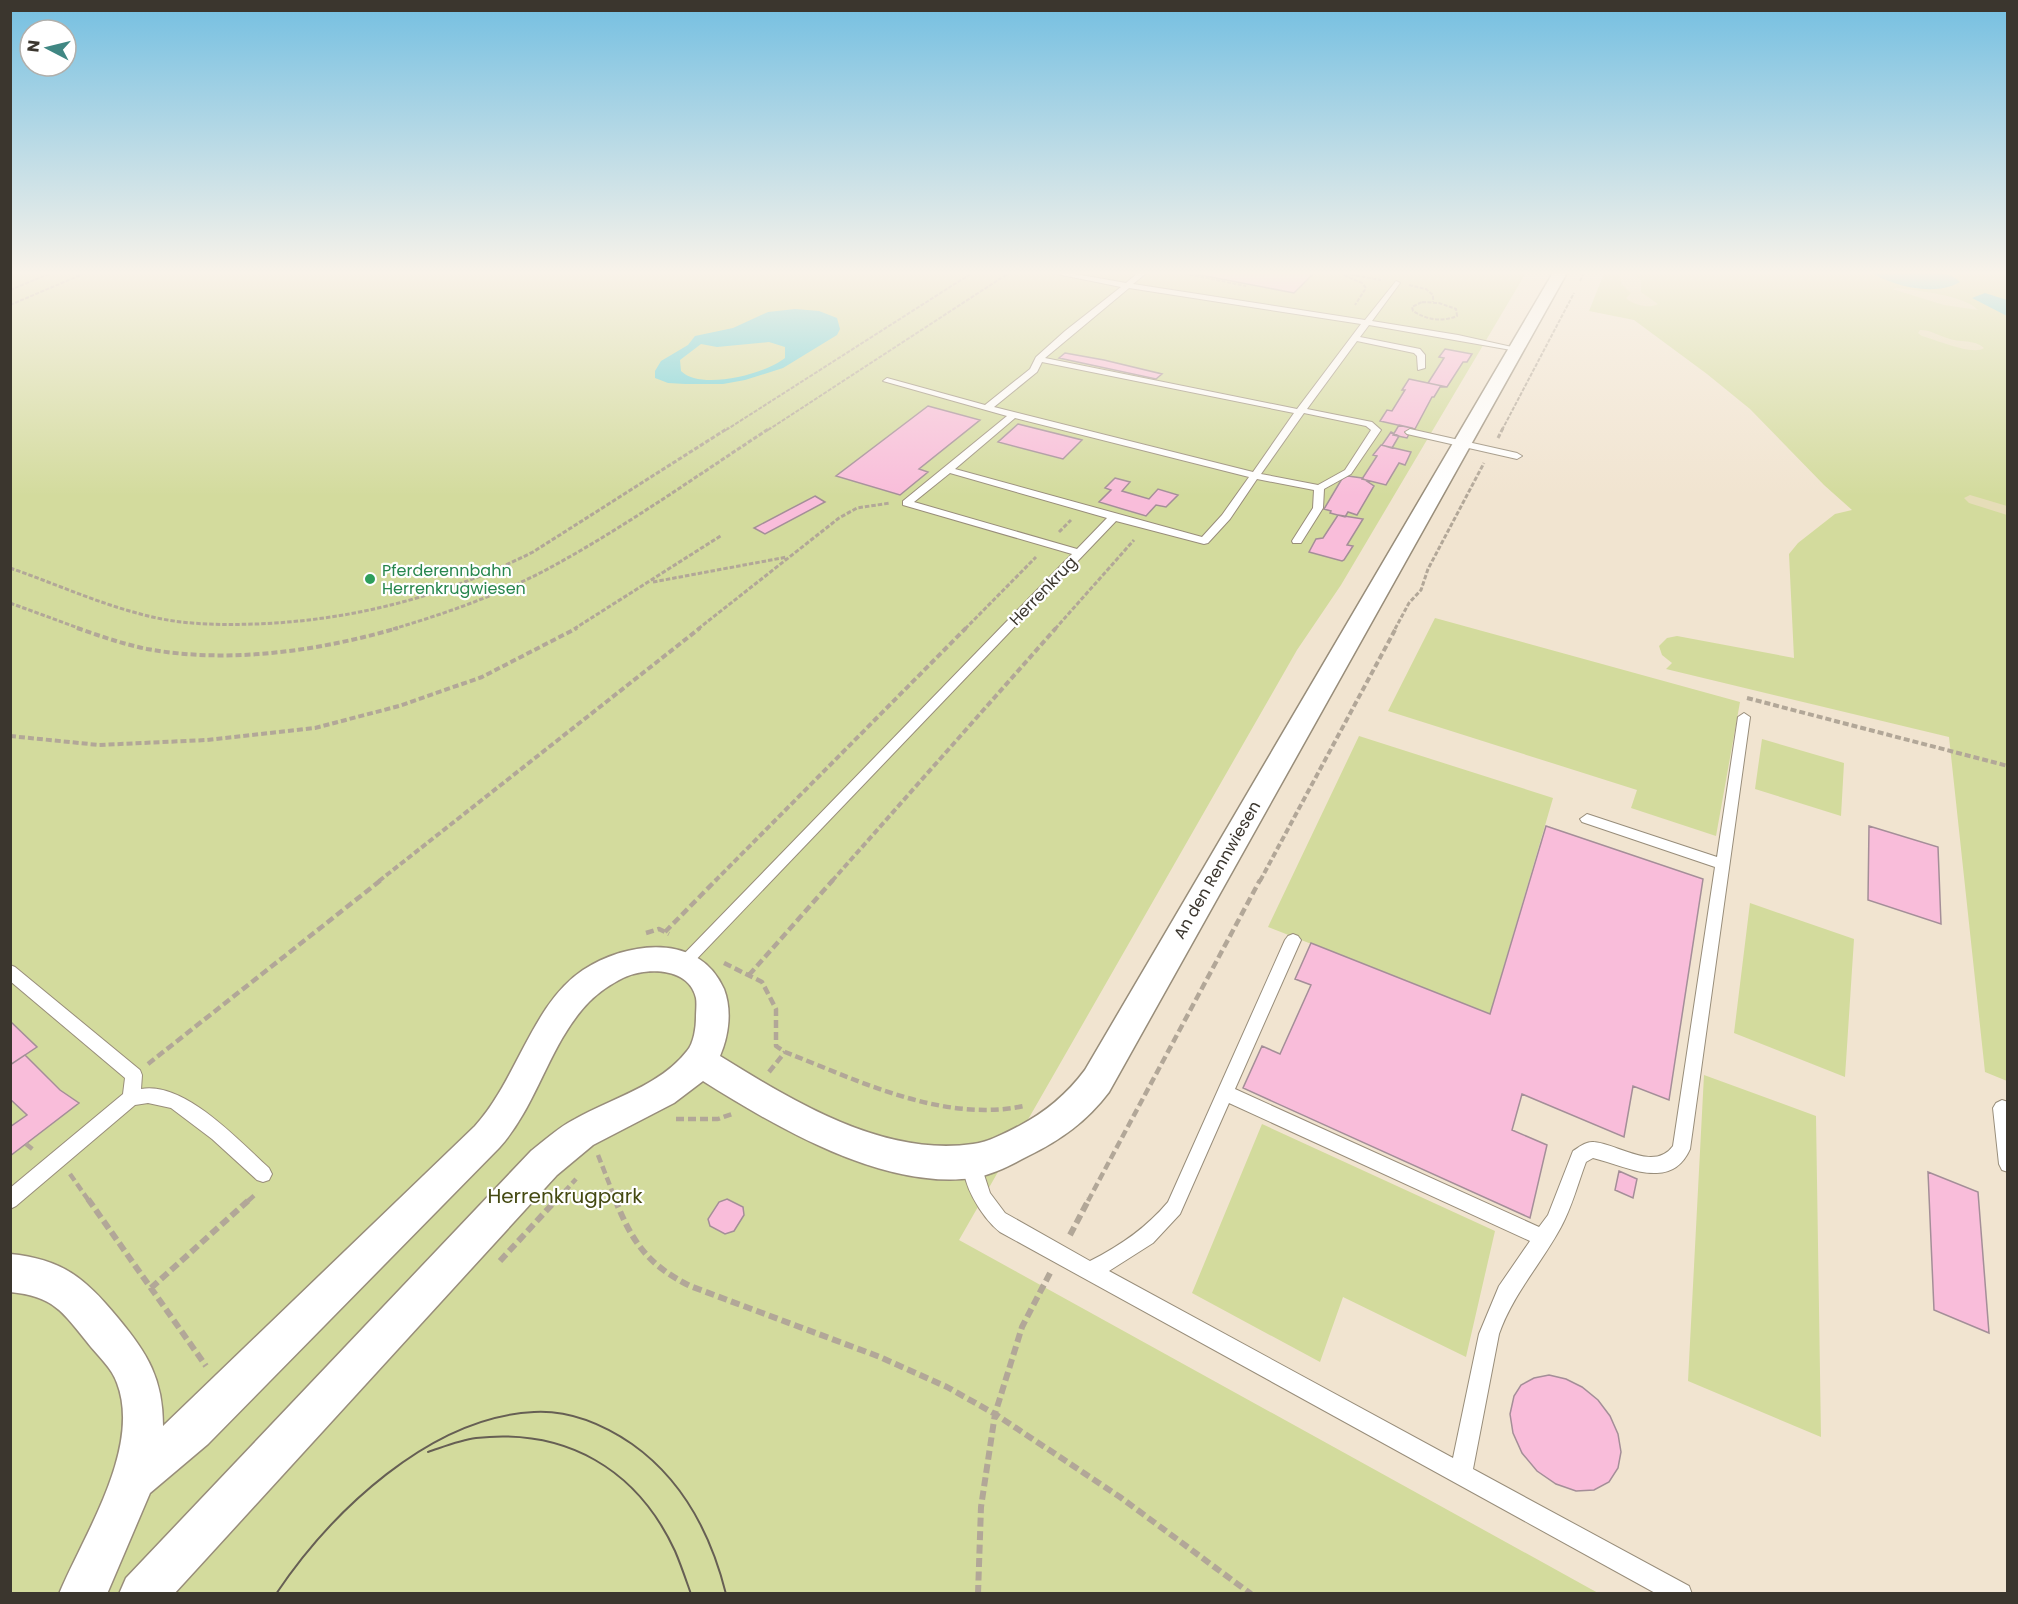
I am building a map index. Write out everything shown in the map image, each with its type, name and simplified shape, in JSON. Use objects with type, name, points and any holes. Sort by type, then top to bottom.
[{"type":"street","name":"An den Rennwiesen","points":[[700,1061],[752,1094],[830,1131],[888,1155],[922,1162],[972,1162],[994,1155],[1045,1131],[1076,1108],[1097,1082],[1519,346]]},
{"type":"street","points":[[131,1481],[193,1429],[487,1137],[510,1108],[555,1023],[584,987],[608,971],[632,963],[664,958],[682,948],[703,979],[713,1000],[711,1031],[700,1061],[662,1091],[596,1150],[544,1163],[142,1593]]},
{"type":"street","points":[[10,1273],[53,1282],[81,1301],[136,1376],[142,1397],[144,1422],[140,1451],[120,1519],[82,1593]]},
{"type":"lane","points":[[987,408],[1034,370],[1039,359],[1054,346]]},
{"type":"lane","points":[[948,470],[1145,527],[1204,541],[1226,517],[1348,346]]},
{"type":"lane","points":[[1392,346],[1417,351],[1421,355],[1421,368]]},
{"type":"lane","points":[[1499,346],[1517,349]]},
{"type":"lane","points":[[886,381],[1256,476],[1320,488],[1348,472],[1376,429],[1369,424],[1039,359]]},
{"type":"lane","points":[[907,503],[1013,415]]},
{"type":"lane","points":[[1410,432],[1517,456]]},
{"type":"lane","points":[[1297,541],[1318,508],[1320,488]]},
{"type":"lane","points":[[907,503],[1080,553]]},
{"type":"lane","name":"Herrenkrug","points":[[682,948],[1114,517]]},
{"type":"lane","points":[[1461,1473],[1489,1334],[1497,1311],[1506,1293],[1555,1220],[1575,1165],[1583,1153],[1600,1151],[1654,1166],[1669,1163],[1679,1154],[1744,717]]},
{"type":"lane","points":[[1587,819],[1722,864]]},
{"type":"lane","points":[[1090,1271],[1138,1244],[1158,1227],[1174,1208],[1293,940]]},
{"type":"lane","points":[[10,971],[134,1076],[131,1098]]},
{"type":"lane","points":[[1226,1093],[1543,1238]]},
{"type":"lane","points":[[10,1200],[131,1098],[148,1095],[175,1101],[218,1133],[263,1174]]},
{"type":"lane","points":[[2007,1110],[2002,1108],[2007,1164]]},
{"type":"lane","points":[[972,1162],[981,1197],[992,1215],[1008,1226],[1681,1593]]},
{"type":"path","points":[[10,568],[132,611],[179,622],[271,624],[361,614],[437,594],[486,576],[533,552],[857,346]]},
{"type":"path","points":[[10,603],[99,636],[137,646],[174,652],[209,654],[274,652],[310,647],[392,629],[454,611],[529,580],[586,547],[896,346]]},
{"type":"path","points":[[134,1076],[851,510],[880,503],[907,503]]},
{"type":"path","points":[[682,948],[1081,508]]},
{"type":"path","points":[[749,975],[1145,527]]},
{"type":"path","points":[[10,736],[99,746],[207,740],[315,728],[399,706],[482,677],[573,630],[722,535]]},
{"type":"path","points":[[649,583],[790,556]]},
{"type":"path","points":[[978,1593],[981,1507],[994,1414],[1022,1327],[1409,603]]},
{"type":"path","points":[[1747,698],[2007,766]]},
{"type":"path","points":[[637,936],[659,929],[682,948],[762,982],[776,1009],[776,1046],[785,1052],[901,1094],[954,1107],[992,1112],[1012,1110],[1030,1103]]},
{"type":"path","points":[[671,1120],[688,1116],[721,1120],[736,1111],[752,1094],[785,1052]]},
{"type":"path","points":[[596,1150],[633,1237],[652,1262],[674,1278],[913,1371],[994,1414],[1120,1497],[1251,1593]]},
{"type":"path","points":[[60,1159],[208,1369],[217,1361]]},
{"type":"path","points":[[493,1268],[582,1172]]},
{"type":"path","points":[[151,1288],[262,1189],[263,1174]]},
{"type":"green space","name":"Herrenkrugpark","points":[[10,346],[1483,346],[1341,585],[1297,650],[959,1240],[1598,1593],[11,1593]]},
{"type":"green space","points":[[1669,346],[2007,346],[2007,1081],[1985,1072],[1949,737],[1666,669],[1672,663],[1662,655],[1659,646],[1667,638],[1677,636],[1794,658],[1789,554],[1798,543],[1835,514],[1852,510],[1824,485],[1750,409]]},
{"type":"green space","points":[[1435,618],[1740,702],[1716,836],[1631,808],[1637,790],[1388,711]]},
{"type":"green space","points":[[1359,736],[1553,798],[1490,1014],[1268,927]]},
{"type":"green space","points":[[1762,739],[1844,763],[1841,816],[1755,789]]},
{"type":"green space","points":[[1750,903],[1854,939],[1845,1077],[1734,1033]]},
{"type":"green space","points":[[1704,1075],[1816,1116],[1821,1437],[1688,1381]]},
{"type":"green space","points":[[1262,1124],[1495,1231],[1466,1357],[1343,1297],[1320,1362],[1192,1293]]},
{"type":"sand","points":[[1955,346],[1981,346],[1984,348],[1972,350]]},
{"type":"sand","points":[[1970,495],[2007,506],[2007,515],[1969,503],[1964,498]]},
{"type":"water","points":[[687,346],[699,346],[680,360],[681,371],[690,377],[717,380],[749,374],[776,364],[785,358],[785,347],[781,346],[819,346],[783,368],[745,380],[723,384],[668,383],[655,378],[655,371],[661,361]]},
{"type":"building","points":[[1445,349],[1472,354],[1467,362],[1463,362],[1447,387],[1428,383],[1444,358],[1439,357]]},
{"type":"building","points":[[1065,353],[1162,374],[1156,379],[1059,358]]},
{"type":"building","points":[[1409,379],[1447,387],[1440,387],[1432,397],[1415,429],[1380,421],[1387,410],[1392,411]]},
{"type":"building","points":[[928,406],[980,420],[919,469],[928,472],[900,495],[836,476]]},
{"type":"building","points":[[1018,424],[1082,440],[1063,459],[998,442]]},
{"type":"building","points":[[1399,425],[1412,428],[1407,438],[1393,435]]},
{"type":"building","points":[[1391,432],[1399,436],[1392,448],[1382,445]]},
{"type":"building","points":[[1381,445],[1411,452],[1405,465],[1399,463],[1386,485],[1362,479],[1377,456],[1373,455]]},
{"type":"building","points":[[1343,477],[1362,478],[1374,486],[1357,515],[1348,512],[1345,517],[1330,513],[1331,511],[1324,509]]},
{"type":"building","points":[[1115,478],[1130,482],[1122,491],[1149,499],[1158,489],[1178,495],[1166,507],[1156,505],[1146,516],[1099,502],[1111,490],[1105,488]]},
{"type":"building","points":[[815,496],[825,502],[765,534],[754,528]]},
{"type":"building","points":[[1338,515],[1363,519],[1347,545],[1353,546],[1344,560],[1309,552],[1316,539],[1323,538]]},
{"type":"building","points":[[1546,826],[1703,879],[1669,1100],[1633,1086],[1624,1137],[1522,1094],[1512,1130],[1547,1145],[1530,1218],[1243,1088],[1262,1046],[1280,1054],[1311,985],[1295,979],[1311,943],[1490,1014]]},
{"type":"building","points":[[1869,826],[1938,847],[1941,924],[1868,900]]},
{"type":"building","points":[[10,1021],[37,1047],[10,1065]]},
{"type":"building","points":[[25,1055],[60,1090],[79,1103],[10,1156],[10,1127],[27,1115],[10,1099],[10,1065]]},
{"type":"building","points":[[1619,1171],[1637,1179],[1633,1198],[1615,1190]]},
{"type":"building","points":[[1928,1172],[1978,1192],[1989,1333],[1934,1310]]},
{"type":"building","points":[[727,1199],[743,1207],[744,1215],[734,1231],[725,1234],[710,1226],[708,1219],[719,1202]]},
{"type":"building","points":[[1549,1375],[1566,1379],[1582,1387],[1598,1400],[1610,1416],[1618,1434],[1621,1452],[1618,1468],[1609,1482],[1594,1490],[1576,1491],[1556,1484],[1537,1471],[1522,1453],[1513,1433],[1510,1414],[1514,1396],[1521,1385],[1534,1378]]},
{"type":"tram line","points":[[276,1594],[325,1532],[354,1502],[387,1474],[421,1450],[458,1431],[495,1418],[534,1412],[560,1413],[586,1420],[621,1437],[650,1458],[680,1491],[692,1510],[712,1550],[726,1594]]},
{"type":"tram line","points":[[428,1452],[470,1439],[509,1437],[540,1440],[568,1448],[595,1460],[641,1497],[659,1522],[675,1551],[691,1594]]},
{"type":"place","name":"Pferderennbahn Herrenkrugwiesen","points":[[370,579]]}]
